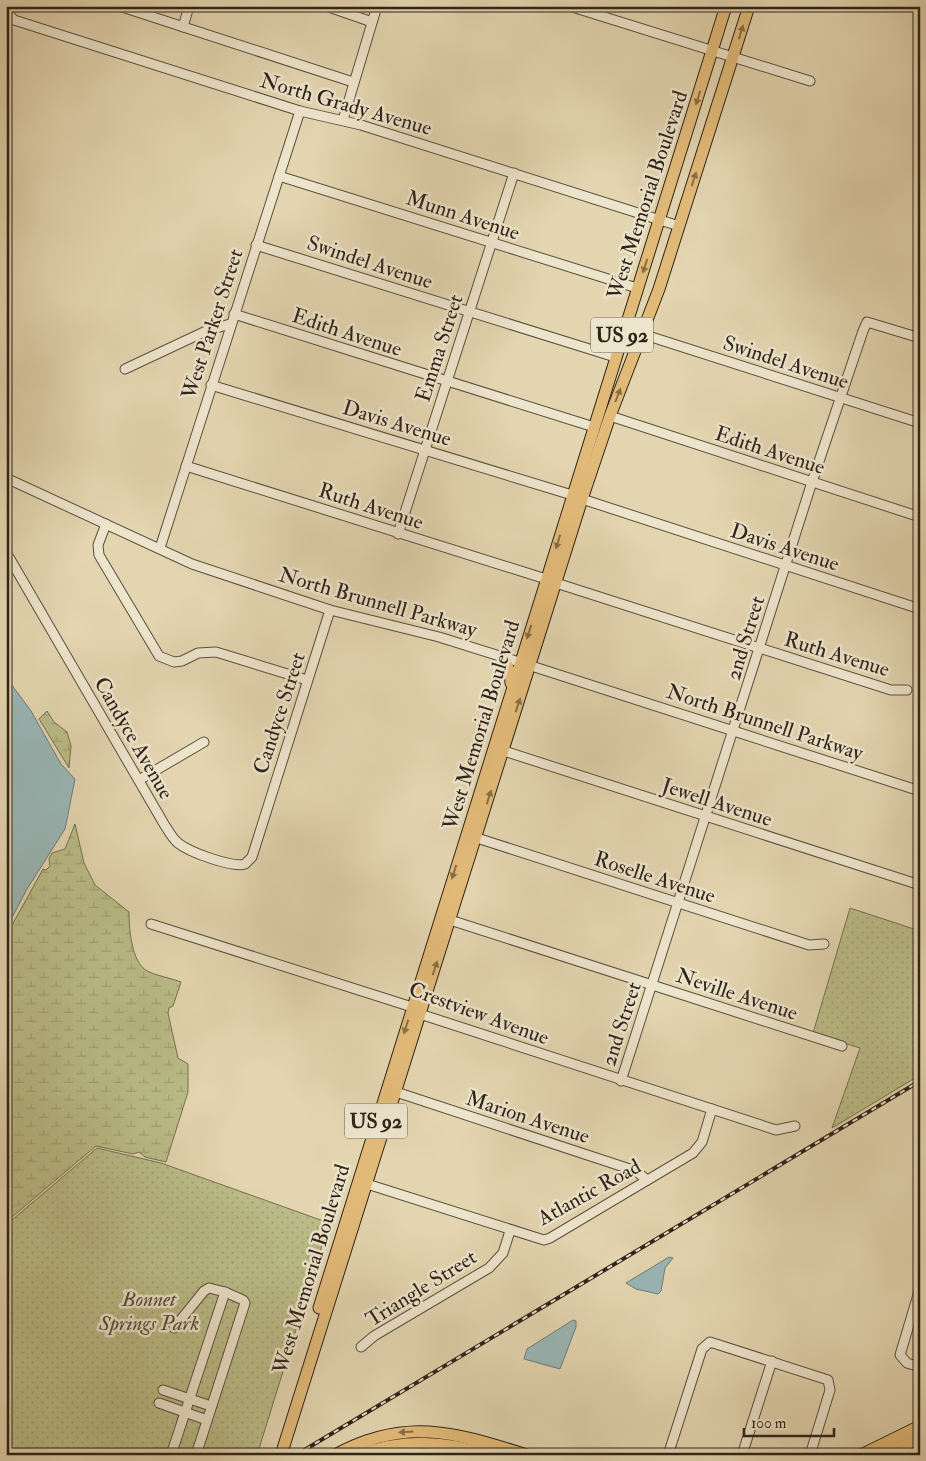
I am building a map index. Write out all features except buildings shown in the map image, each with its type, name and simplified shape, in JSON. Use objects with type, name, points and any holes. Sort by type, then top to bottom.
[{"type":"main road","name":"West Memorial Boulevard","points":[[551,581],[577,516],[578,477],[726,6]]},
{"type":"main road","name":"US 92","points":[[610,416],[642,334],[679,226],[749,6]]},
{"type":"main road","name":"West Memorial Boulevard","points":[[273,1455],[472,835],[504,751],[525,664],[577,497],[596,457],[610,416]]},
{"type":"main road","points":[[503,657],[510,672],[512,687]]},
{"type":"main road","name":"West Memorial Boulevard","points":[[416,1011],[470,860],[474,809],[512,687],[525,664]]},
{"type":"main road","name":"West Memorial Boulevard","points":[[281,1455],[346,1250],[362,1182]]},
{"type":"main road","points":[[868,1453],[920,1426]]},
{"type":"main road","points":[[335,1455],[362,1442],[406,1432],[451,1433],[487,1451],[497,1450],[514,1455]]},
{"type":"main road","points":[[885,1455],[920,1438]]},
{"type":"main road","points":[[359,1455],[381,1448],[419,1442],[449,1444],[487,1451],[527,1455]]},
{"type":"street","points":[[6,12],[8,6]]},
{"type":"street","points":[[118,6],[353,82]]},
{"type":"street","points":[[183,27],[189,6]]},
{"type":"street","points":[[326,6],[372,22]]},
{"type":"street","points":[[343,120],[377,6]]},
{"type":"street","points":[[569,6],[810,81]]},
{"type":"street","name":"North Grady Avenue","points":[[6,12],[14,20],[300,111],[343,120],[679,226]]},
{"type":"street","name":"West Parker Street","points":[[160,548],[230,324],[300,111]]},
{"type":"street","name":"Emma Street","points":[[398,534],[514,173]]},
{"type":"street","name":"Munn Avenue","points":[[279,176],[637,288]]},
{"type":"street","name":"Swindel Avenue","points":[[256,245],[616,358]]},
{"type":"street","name":"Edith Avenue","points":[[234,314],[594,427]]},
{"type":"street","name":"2nd Street","points":[[621,1080],[812,482],[867,322],[920,338]]},
{"type":"street","points":[[125,369],[206,331],[230,324]]},
{"type":"street","name":"Swindel Avenue","points":[[642,334],[920,424]]},
{"type":"street","name":"Davis Avenue","points":[[211,385],[577,497],[920,609]]},
{"type":"street","name":"Edith Avenue","points":[[610,416],[920,517]]},
{"type":"street","name":"Ruth Avenue","points":[[186,466],[891,690],[907,690]]},
{"type":"street","name":"North Brunnell Parkway","points":[[6,478],[192,564],[330,610],[503,657],[920,791]]},
{"type":"street","points":[[106,524],[98,545],[99,555],[159,656],[174,662],[182,661],[198,653],[216,652],[307,680]]},
{"type":"street","name":"Candyce Avenue","points":[[6,552],[177,842],[192,851],[235,865],[246,864],[252,856],[261,827]]},
{"type":"street","name":"Candyce Street","points":[[261,827],[330,610]]},
{"type":"street","points":[[139,780],[204,742]]},
{"type":"street","name":"Jewell Avenue","points":[[504,751],[920,885]]},
{"type":"street","name":"Roselle Avenue","points":[[472,835],[810,945],[824,944]]},
{"type":"street","name":"Neville Avenue","points":[[450,920],[842,1046]]},
{"type":"street","name":"Crestview Avenue","points":[[151,924],[776,1130],[794,1126]]},
{"type":"street","name":"Marion Avenue","points":[[391,1092],[636,1171],[647,1180]]},
{"type":"street","name":"Atlantic Road","points":[[362,1182],[538,1240],[550,1238],[693,1153],[699,1147],[712,1109]]},
{"type":"street","name":"Triangle Street","points":[[361,1347],[374,1336],[489,1268],[504,1252],[510,1230]]},
{"type":"street","points":[[174,1328],[204,1291],[209,1288],[240,1297],[245,1303],[196,1455]]},
{"type":"street","points":[[920,1288],[900,1350],[902,1359],[920,1367]]},
{"type":"street","points":[[171,1455],[225,1292]]},
{"type":"street","points":[[668,1455],[702,1349],[710,1342],[819,1377],[830,1384],[810,1455]]},
{"type":"street","points":[[742,1455],[772,1361]]},
{"type":"street","points":[[163,1390],[211,1406]]},
{"type":"street","points":[[159,1404],[207,1420]]},
{"type":"green space","points":[[47,711],[54,722],[67,732],[71,746],[69,768],[39,719]]},
{"type":"green space","points":[[75,824],[84,863],[95,885],[129,912],[132,944],[137,960],[151,973],[181,982],[173,1006],[169,1008],[168,1013],[178,1058],[188,1064],[188,1092],[166,1162],[145,1157],[139,1152],[133,1154],[96,1146],[6,1222],[6,936],[43,869],[46,870],[50,866],[49,859],[52,853],[65,849]]},
{"type":"green space","points":[[850,908],[920,931],[920,1075],[832,1128],[860,1048],[813,1033]]},
{"type":"green space","name":"Bonnet Springs Park","points":[[97,1148],[161,1163],[329,1223],[258,1452],[253,1455],[6,1455],[6,1225]]},
{"type":"water","points":[[6,677],[31,711],[61,764],[75,779],[65,829],[27,889],[6,929]]},
{"type":"water","points":[[669,1257],[673,1258],[665,1268],[661,1291],[658,1294],[636,1289],[626,1283]]},
{"type":"water","points":[[573,1320],[576,1321],[576,1327],[560,1369],[524,1359],[527,1349]]},
{"type":"railway","points":[[296,1455],[920,1081]]}]
